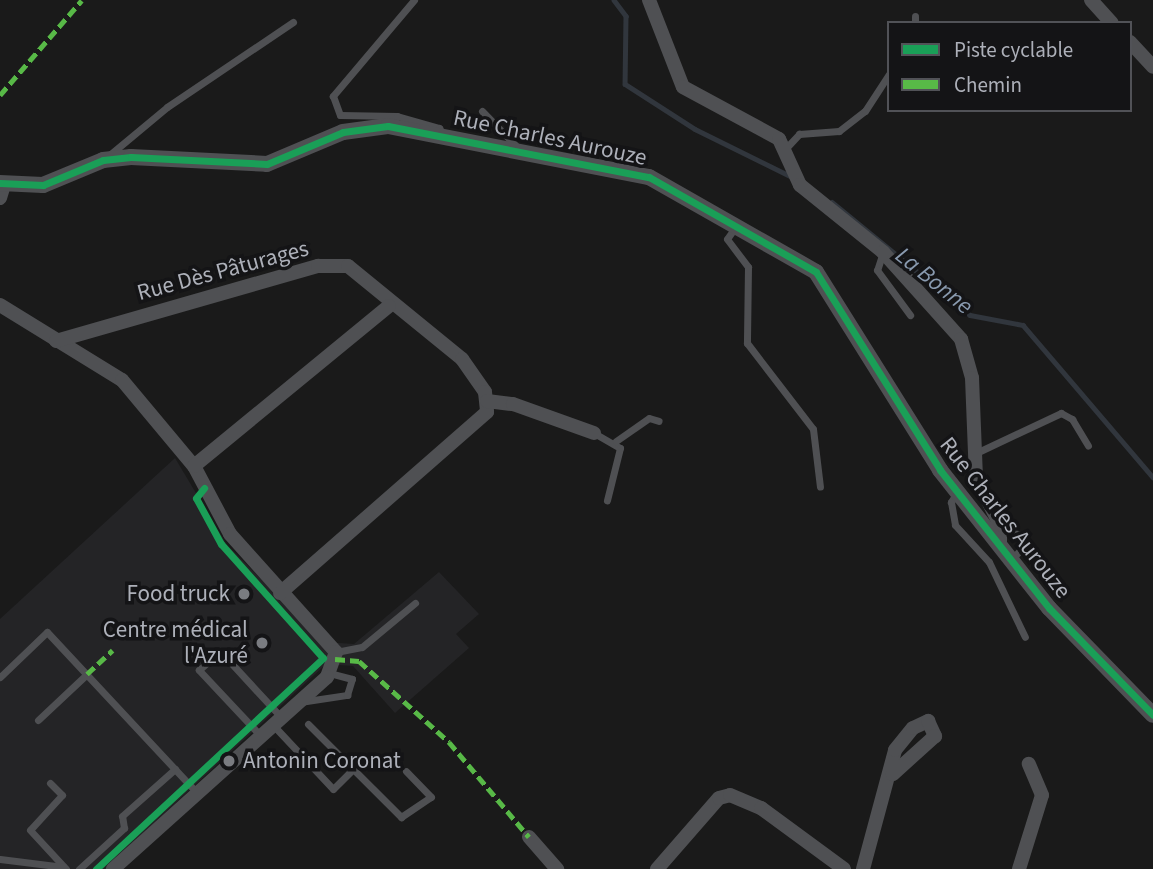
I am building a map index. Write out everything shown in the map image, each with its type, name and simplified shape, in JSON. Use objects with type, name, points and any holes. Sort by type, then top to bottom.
[{"type":"street","points":[[649,0],[683,87],[787,147],[800,185],[883,252],[961,339],[972,378],[972,455],[982,495],[1000,525],[1000,545]]},
{"type":"street","points":[[1091,0],[1110,21]]},
{"type":"street","points":[[1132,44],[1153,67]]},
{"type":"street","name":"Rue Charles Aurouze","points":[[1,189],[43,185],[103,160],[267,164],[363,128],[444,136],[649,177],[734,229],[778,246],[816,272],[882,384],[958,492],[1011,559],[1153,715]]},
{"type":"street","name":"Rue Dès Pâturages","points":[[56,341],[318,267],[348,267],[389,306],[462,359],[487,401]]},
{"type":"street","points":[[0,305],[122,380],[194,466],[230,534],[334,661],[296,702],[113,869]]},
{"type":"street","points":[[194,466],[389,306]]},
{"type":"street","points":[[280,593],[453,445],[487,412],[487,401],[513,404],[594,433]]},
{"type":"street","points":[[1020,869],[1042,795],[1029,764]]},
{"type":"street","points":[[863,869],[893,774]]},
{"type":"street","points":[[657,869],[719,798],[730,795],[771,814],[844,869]]},
{"type":"street","points":[[529,837],[557,869]]},
{"type":"lane","points":[[414,0],[333,96],[340,115],[397,116],[439,128],[444,136]]},
{"type":"lane","points":[[103,160],[167,107],[293,22]]},
{"type":"lane","points":[[787,147],[799,134],[839,131],[865,111],[887,77]]},
{"type":"lane","points":[[482,111],[521,151]]},
{"type":"lane","points":[[734,229],[727,239],[748,267],[747,343],[813,429],[820,487]]},
{"type":"lane","points":[[883,252],[877,270],[910,315]]},
{"type":"lane","points":[[972,455],[1061,413],[1072,419],[1088,446]]},
{"type":"lane","points":[[616,441],[649,418],[659,421]]},
{"type":"lane","points":[[594,433],[616,441],[620,448],[607,500]]},
{"type":"lane","points":[[958,492],[951,502],[955,525],[989,562],[1025,637]]},
{"type":"lane","points":[[1000,525],[1020,535],[1023,548],[1011,559]]},
{"type":"lane","points":[[296,702],[347,695],[352,679],[334,661],[362,648],[415,603]]},
{"type":"lane","points":[[0,677],[47,632],[196,792]]},
{"type":"lane","points":[[259,734],[200,670],[220,651],[333,789],[352,770]]},
{"type":"lane","points":[[38,720],[87,674]]},
{"type":"lane","points":[[309,724],[401,817],[431,797],[406,771]]},
{"type":"lane","points":[[79,869],[124,828],[122,816],[174,769]]},
{"type":"lane","points":[[50,783],[62,795],[30,830],[65,868]]},
{"type":"lane","points":[[0,859],[65,868]]},
{"type":"shaded area","points":[[175,458],[227,545],[324,642],[354,644],[439,572],[479,614],[456,634],[469,648],[395,713],[353,666],[326,664],[104,869],[0,869],[0,619]]},
{"type":"waterway","points":[[614,0],[626,16],[625,84],[695,129],[792,177]]},
{"type":"waterway","name":"La Bonne","points":[[832,202],[970,315],[1023,325],[1153,477]]},
{"type":"marked path","points":[[0,95],[82,0]]},
{"type":"marked path","points":[[87,674],[113,650]]},
{"type":"marked path","points":[[335,659],[359,661],[449,742],[529,837]]},
{"type":"cycle path","points":[[0,183],[43,185],[103,160],[131,157],[267,164],[343,132],[388,126],[649,177],[816,272],[940,470],[1049,608],[1153,715]]},
{"type":"cycle path","points":[[96,869],[323,658],[221,544],[196,498],[204,488]]},
{"type":"place","name":"Food truck","points":[[244,594]]},
{"type":"place","name":"Centre médical l'Azuré","points":[[262,643]]},
{"type":"place","name":"Antonin Coronat","points":[[229,761]]}]
